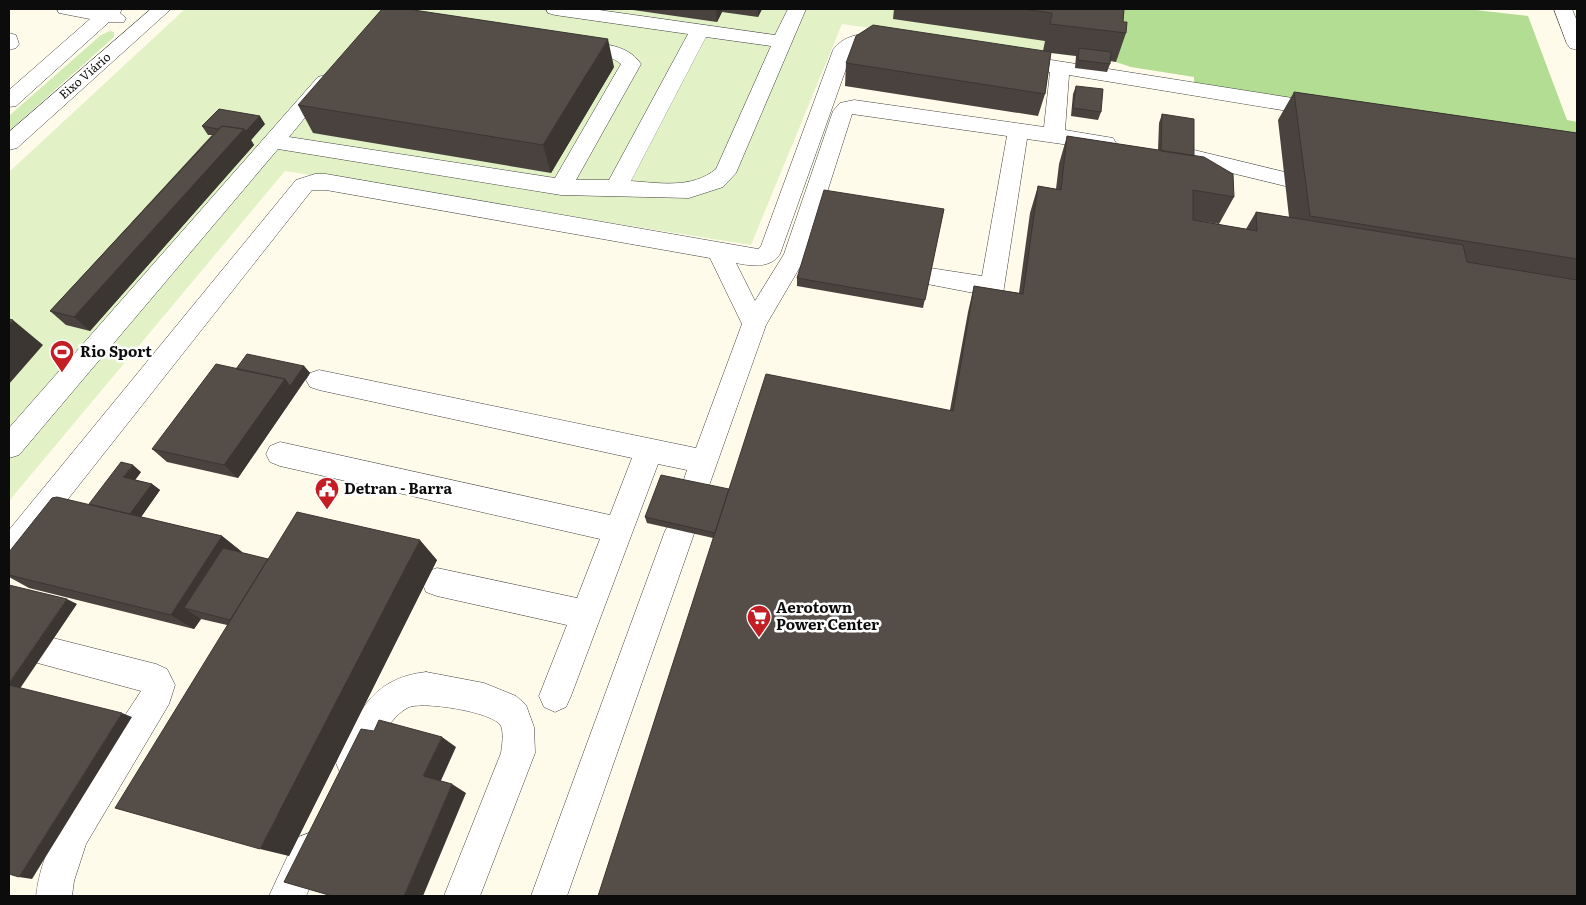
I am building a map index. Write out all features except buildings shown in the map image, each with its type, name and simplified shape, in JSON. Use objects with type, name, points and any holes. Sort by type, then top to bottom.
[{"type":"street","points":[[66,9],[109,12],[146,23]]},
{"type":"street","name":"Eixo Viário","points":[[9,143],[162,9]]},
{"type":"street","points":[[555,9],[782,42]]},
{"type":"street","points":[[272,141],[561,187],[691,190],[707,187],[718,182],[725,173],[797,9]]},
{"type":"street","points":[[1563,9],[1577,44]]},
{"type":"street","points":[[9,101],[109,12]]},
{"type":"street","points":[[616,188],[700,30]]},
{"type":"street","points":[[9,552],[304,185],[314,182],[326,182],[758,258],[769,254],[843,50],[849,43],[867,38],[907,43]]},
{"type":"street","points":[[9,39],[9,44]]},
{"type":"street","points":[[552,44],[620,54],[628,58],[631,64],[561,187]]},
{"type":"street","points":[[993,57],[1343,113]]},
{"type":"street","points":[[9,447],[342,62]]},
{"type":"street","points":[[1054,136],[1060,67]]},
{"type":"street","points":[[319,380],[649,450],[700,475],[754,324],[801,256],[826,158],[843,111],[854,107],[1130,147]]},
{"type":"street","points":[[982,354],[1018,131]]},
{"type":"street","points":[[1190,156],[1285,180]]},
{"type":"street","points":[[718,251],[754,324]]},
{"type":"street","points":[[930,277],[993,287]]},
{"type":"street","points":[[555,696],[649,450]]},
{"type":"street","points":[[280,454],[619,530]]},
{"type":"street","points":[[549,896],[680,531]]},
{"type":"street","points":[[437,582],[586,615]]},
{"type":"street","points":[[45,651],[156,680],[159,685],[158,693],[114,756],[65,835],[54,896]]},
{"type":"street","points":[[339,790],[379,710],[389,699],[403,692],[415,688],[426,688],[499,704],[510,711],[516,720],[520,734],[518,753],[462,896]]},
{"type":"street","points":[[287,896],[322,825]]},
{"type":"green space","name":"Rio Sport","points":[[185,9],[1120,9],[1116,62],[842,24],[751,245],[285,171],[9,501],[9,172]]},
{"type":"green space","points":[[1120,9],[1467,9],[1528,16],[1567,120],[1577,122],[1577,140],[1194,85],[1194,77],[1131,67],[1116,62]]},
{"type":"green space","points":[[110,31],[114,32],[114,37],[9,131],[9,116],[101,35]]},
{"type":"place","name":"Rio Sport","points":[[62,373]]},
{"type":"place","name":"Detran - Barra","points":[[327,510]]},
{"type":"place","name":"Aerotown Power Center","points":[[759,638]]}]
